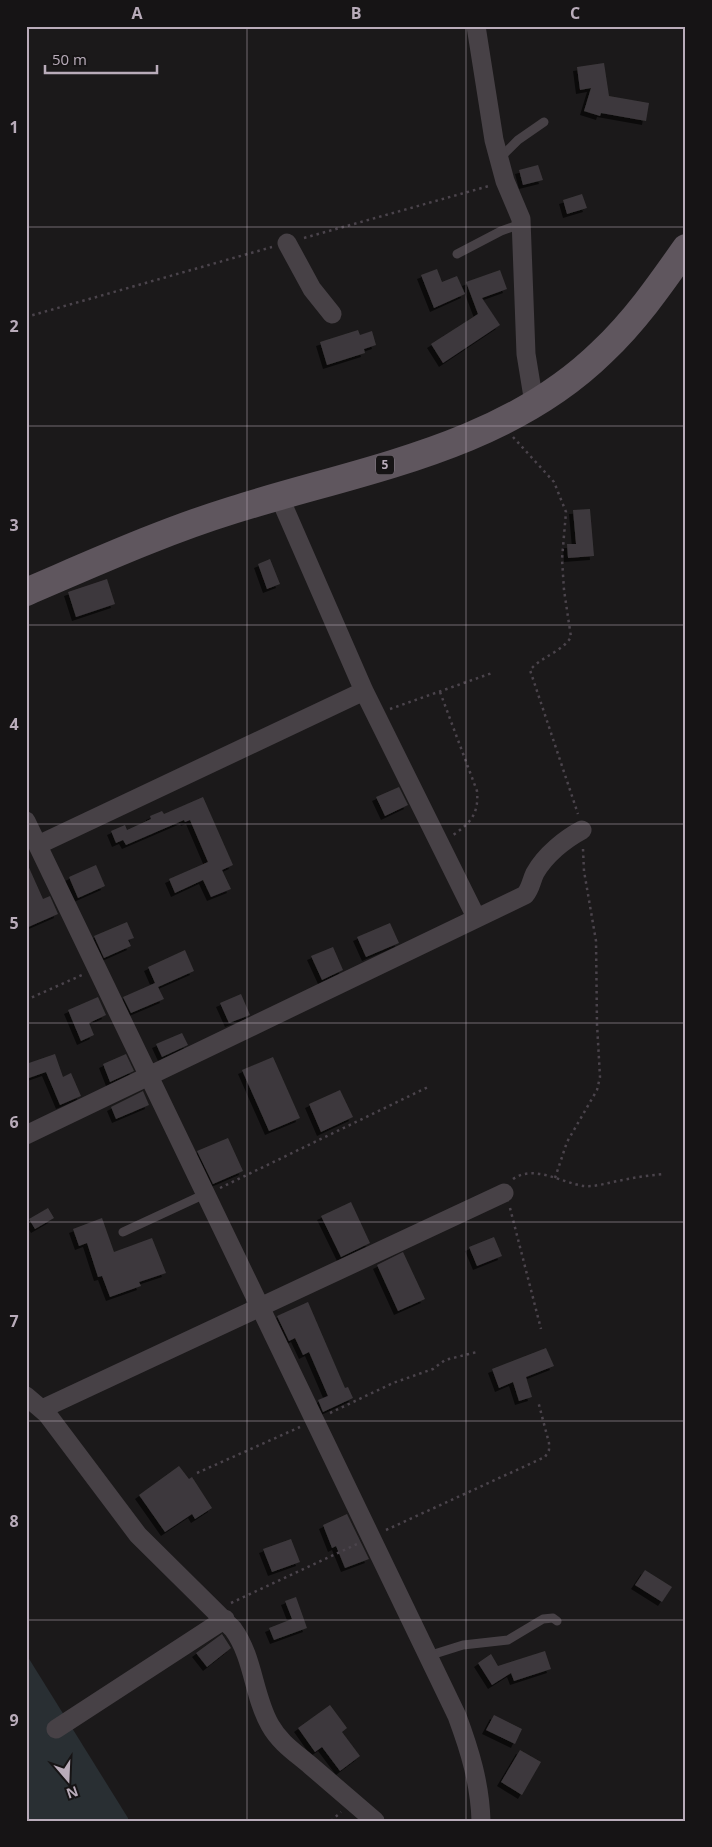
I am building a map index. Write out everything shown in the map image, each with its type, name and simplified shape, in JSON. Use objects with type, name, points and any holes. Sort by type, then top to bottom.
[{"type":"main road","name":"5","points":[[26,592],[160,536],[279,496],[438,448],[501,423],[577,375],[601,353],[653,296],[686,248]]},
{"type":"street","points":[[476,26],[494,140],[505,181],[522,224],[526,354],[534,403]]},
{"type":"street","points":[[287,243],[312,289],[332,314]]},
{"type":"street","points":[[279,496],[364,691],[476,917]]},
{"type":"street","points":[[38,845],[364,691]]},
{"type":"street","points":[[26,821],[457,1716],[471,1752],[480,1795],[481,1821]]},
{"type":"street","points":[[26,1135],[525,895],[531,888],[535,874],[546,858],[571,836],[582,830]]},
{"type":"street","points":[[42,1409],[504,1193]]},
{"type":"street","points":[[26,1396],[42,1409],[138,1535],[220,1615],[241,1641],[262,1706],[271,1726],[285,1745],[375,1821]]},
{"type":"street","points":[[56,1729],[220,1615]]},
{"type":"lane","points":[[499,159],[518,140],[544,122]]},
{"type":"lane","points":[[457,254],[501,231],[522,224]]},
{"type":"lane","points":[[123,1232],[205,1194]]},
{"type":"lane","points":[[428,1656],[463,1645],[508,1640],[543,1619],[553,1618],[557,1621]]},
{"type":"path","points":[[26,317],[505,181]]},
{"type":"path","points":[[501,423],[554,482],[566,512],[562,559],[564,590],[571,637],[566,645],[543,658],[530,670],[582,830],[584,870],[596,940],[600,1077],[597,1090],[567,1142],[555,1178]]},
{"type":"path","points":[[376,714],[492,673]]},
{"type":"path","points":[[440,692],[477,791],[478,801],[477,810],[469,825],[440,845]]},
{"type":"path","points":[[26,1000],[98,968]]},
{"type":"path","points":[[205,1194],[228,1185],[428,1087]]},
{"type":"path","points":[[541,1329],[515,1223],[504,1193],[508,1184],[515,1177],[523,1174],[535,1174],[593,1186],[643,1176],[665,1174]]},
{"type":"path","points":[[197,1473],[394,1383],[433,1369],[445,1360],[477,1352]]},
{"type":"path","points":[[220,1615],[370,1537],[545,1457],[549,1450],[549,1443],[538,1401]]},
{"type":"shaded area","points":[[26,1654],[128,1818],[128,1821],[26,1821]]},
{"type":"building","points":[[604,63],[609,96],[649,103],[646,121],[601,113],[600,116],[584,111],[591,88],[580,90],[577,67]]},
{"type":"building","points":[[538,165],[543,180],[523,185],[519,170]]},
{"type":"building","points":[[582,194],[587,208],[567,214],[563,200]]},
{"type":"building","points":[[437,269],[442,282],[457,276],[465,294],[434,308],[421,275]]},
{"type":"building","points":[[500,270],[507,289],[482,298],[500,325],[443,363],[431,344],[478,314],[466,282]]},
{"type":"building","points":[[358,330],[360,335],[372,331],[376,345],[364,349],[365,353],[327,365],[320,342]]},
{"type":"building","points":[[590,509],[594,556],[568,558],[567,544],[576,544],[573,510]]},
{"type":"building","points":[[270,559],[280,584],[267,589],[258,564]]},
{"type":"building","points":[[107,579],[115,604],[76,617],[68,592]]},
{"type":"building","points":[[399,787],[408,805],[385,816],[376,797]]},
{"type":"building","points":[[203,797],[233,865],[222,870],[231,889],[211,897],[203,880],[175,893],[169,879],[208,862],[190,820],[185,822],[184,820],[126,845],[123,840],[116,843],[111,831],[125,825],[127,830],[151,819],[150,816],[162,811],[164,814]]},
{"type":"building","points":[[26,861],[43,899],[50,896],[58,914],[26,928]]},
{"type":"building","points":[[96,865],[105,886],[78,898],[69,877]]},
{"type":"building","points":[[127,922],[134,938],[128,940],[131,946],[104,958],[94,936]]},
{"type":"building","points":[[390,923],[399,943],[366,957],[357,937]]},
{"type":"building","points":[[333,947],[343,970],[322,980],[311,956]]},
{"type":"building","points":[[185,950],[194,971],[158,987],[164,999],[131,1013],[123,997],[155,983],[148,967]]},
{"type":"building","points":[[241,994],[250,1015],[229,1023],[220,1003]]},
{"type":"building","points":[[98,997],[106,1015],[89,1023],[94,1035],[81,1041],[68,1010]]},
{"type":"building","points":[[182,1033],[188,1045],[162,1057],[156,1044]]},
{"type":"building","points":[[55,1054],[63,1077],[71,1073],[81,1096],[60,1105],[46,1072],[26,1079],[26,1064]]},
{"type":"building","points":[[126,1054],[134,1071],[110,1082],[103,1064]]},
{"type":"building","points":[[273,1057],[300,1118],[269,1131],[242,1070]]},
{"type":"building","points":[[340,1090],[353,1117],[321,1132],[309,1104]]},
{"type":"building","points":[[143,1091],[149,1105],[116,1119],[111,1107]]},
{"type":"building","points":[[228,1138],[243,1171],[213,1184],[197,1151]]},
{"type":"building","points":[[351,1202],[370,1243],[341,1257],[321,1216]]},
{"type":"building","points":[[48,1208],[54,1218],[35,1229],[29,1219]]},
{"type":"building","points":[[102,1218],[114,1252],[152,1238],[166,1273],[139,1282],[141,1286],[110,1297],[102,1276],[98,1277],[87,1243],[79,1246],[73,1229]]},
{"type":"building","points":[[494,1237],[502,1256],[477,1266],[469,1247]]},
{"type":"building","points":[[403,1252],[425,1299],[398,1311],[377,1265]]},
{"type":"building","points":[[308,1302],[345,1388],[348,1387],[353,1398],[323,1412],[318,1400],[328,1396],[309,1352],[303,1355],[295,1338],[289,1341],[277,1316]]},
{"type":"building","points":[[546,1348],[554,1366],[526,1377],[532,1397],[519,1401],[513,1382],[499,1388],[492,1369]]},
{"type":"building","points":[[179,1466],[189,1479],[192,1477],[212,1508],[195,1519],[192,1514],[165,1532],[139,1495]]},
{"type":"building","points":[[347,1514],[369,1559],[345,1568],[336,1546],[332,1548],[323,1525]]},
{"type":"building","points":[[291,1539],[300,1562],[272,1572],[263,1549]]},
{"type":"building","points":[[645,1570],[672,1587],[662,1602],[635,1585]]},
{"type":"building","points":[[296,1597],[307,1628],[274,1640],[269,1628],[292,1619],[285,1601]]},
{"type":"building","points":[[222,1634],[231,1648],[207,1667],[196,1653]]},
{"type":"building","points":[[545,1651],[551,1669],[514,1681],[511,1673],[492,1685],[478,1663],[491,1654],[498,1666]]},
{"type":"building","points":[[330,1705],[347,1728],[342,1732],[360,1756],[340,1771],[322,1747],[315,1752],[298,1728]]},
{"type":"building","points":[[494,1715],[522,1729],[515,1744],[486,1730]]},
{"type":"building","points":[[520,1750],[541,1762],[522,1795],[501,1782]]}]
